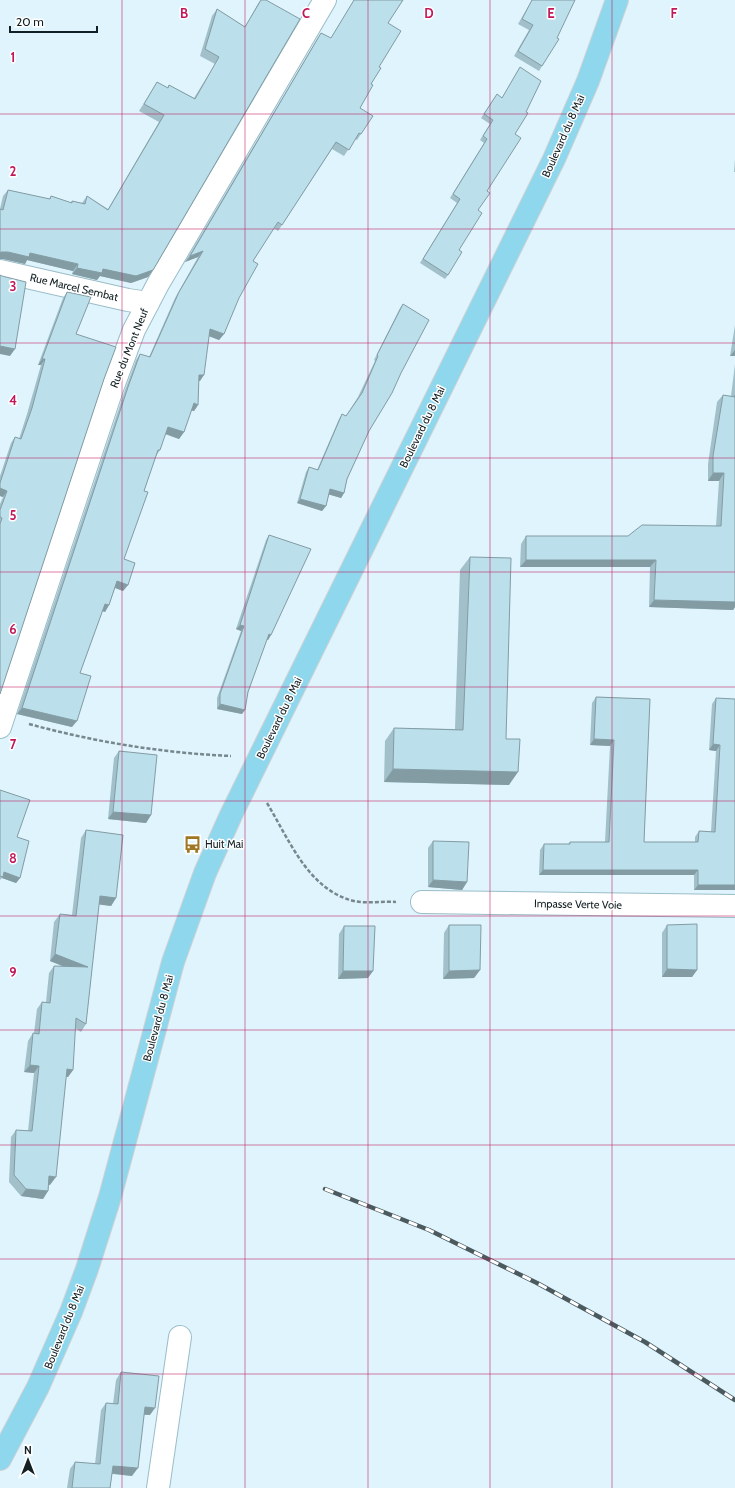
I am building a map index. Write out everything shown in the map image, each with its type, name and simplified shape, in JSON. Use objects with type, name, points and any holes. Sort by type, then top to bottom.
[{"type":"main road","name":"Boulevard du 8 Mai","points":[[0,1458],[38,1387],[71,1312],[87,1269],[110,1197],[173,962],[206,873],[231,815],[554,159],[588,81],[617,0]]},
{"type":"street","name":"Rue du Mont Neuf","points":[[0,727],[112,389],[134,330],[148,303],[322,1]]},
{"type":"street","name":"Rue Marcel Sembat","points":[[0,271],[128,300],[148,303]]},
{"type":"street","name":"Impasse Verte Voie","points":[[422,902],[735,906]]},
{"type":"street","points":[[158,1488],[180,1337]]},
{"type":"path","points":[[23,722],[62,733],[126,745],[175,752],[235,756]]},
{"type":"path","points":[[267,803],[297,854],[312,875],[324,886],[340,896],[355,901],[422,902]]},
{"type":"building","points":[[261,0],[266,0],[300,19],[153,270],[136,276],[103,269],[102,273],[77,268],[78,264],[30,253],[29,257],[8,252],[0,253],[0,209],[3,210],[8,190],[50,199],[51,196],[72,203],[72,201],[85,204],[87,196],[108,210],[164,115],[144,104],[157,82],[168,88],[169,85],[195,99],[219,57],[205,49],[217,9],[245,27]]},
{"type":"building","points":[[354,0],[403,0],[388,23],[401,31],[379,67],[381,68],[371,84],[373,85],[360,108],[373,116],[361,134],[359,133],[349,150],[336,142],[282,225],[278,222],[253,261],[258,264],[239,298],[224,334],[210,329],[204,375],[199,375],[198,405],[194,403],[184,432],[168,427],[160,450],[158,450],[144,491],[148,492],[124,559],[135,563],[128,585],[117,581],[109,605],[105,604],[80,673],[91,676],[77,721],[22,708],[140,354],[150,357],[179,292],[203,251],[190,256],[321,33],[331,38]]},
{"type":"building","points":[[532,0],[575,0],[557,38],[559,39],[542,66],[518,51],[533,25],[522,19]]},
{"type":"building","points":[[520,67],[541,81],[526,112],[528,113],[515,134],[521,138],[487,191],[490,193],[478,210],[482,213],[459,250],[462,252],[448,275],[423,259],[460,199],[453,194],[487,139],[483,136],[493,120],[484,114],[497,94],[502,98]]},
{"type":"building","points":[[0,275],[26,282],[15,349],[0,346]]},
{"type":"building","points":[[67,292],[91,297],[76,334],[116,347],[104,379],[0,694],[0,524],[2,518],[0,517],[0,510],[7,491],[0,488],[0,483],[15,437],[21,439],[32,408],[45,359],[42,359]]},
{"type":"building","points":[[403,304],[429,320],[392,393],[369,431],[347,479],[344,493],[330,489],[326,506],[300,499],[309,467],[318,470],[342,414],[346,416],[362,393],[378,356],[377,355]]},
{"type":"building","points":[[723,395],[735,397],[735,602],[654,600],[656,560],[526,560],[526,536],[628,536],[642,525],[721,526],[724,473],[713,473],[713,456]]},
{"type":"building","points":[[269,535],[311,549],[271,635],[269,634],[248,692],[245,710],[220,704],[220,694],[244,626],[240,625]]},
{"type":"building","points":[[470,557],[511,558],[506,739],[520,739],[518,772],[393,769],[394,728],[463,730]]},
{"type":"building","points":[[596,697],[650,699],[644,842],[698,842],[699,831],[715,832],[720,745],[713,744],[716,698],[735,699],[735,885],[698,885],[698,870],[543,870],[544,844],[609,842],[614,740],[594,739]]},
{"type":"building","points":[[119,751],[157,755],[151,815],[113,812]]},
{"type":"building","points":[[0,790],[30,800],[17,837],[29,841],[20,878],[4,872],[3,877],[0,876]]},
{"type":"building","points":[[86,830],[123,835],[116,898],[100,896],[86,1024],[76,1018],[73,1070],[67,1069],[56,1177],[49,1176],[48,1191],[26,1189],[14,1175],[16,1130],[32,1131],[39,1066],[30,1065],[33,1033],[39,1034],[42,1002],[50,1003],[54,966],[88,967],[55,954],[60,914],[76,916]]},
{"type":"building","points":[[433,841],[469,842],[467,882],[433,880]]},
{"type":"building","points":[[697,924],[697,970],[667,969],[667,925]]},
{"type":"building","points":[[449,925],[481,925],[480,970],[449,971]]},
{"type":"building","points":[[344,926],[375,926],[373,971],[343,971]]},
{"type":"building","points":[[121,1372],[159,1376],[155,1408],[145,1407],[138,1468],[113,1466],[110,1488],[72,1488],[75,1462],[100,1464],[106,1403],[118,1404]]},
{"type":"railway","points":[[325,1189],[429,1230],[537,1283],[645,1342],[735,1400]]},
{"type":"place","name":"Huit Mai","points":[[192,844]]}]
